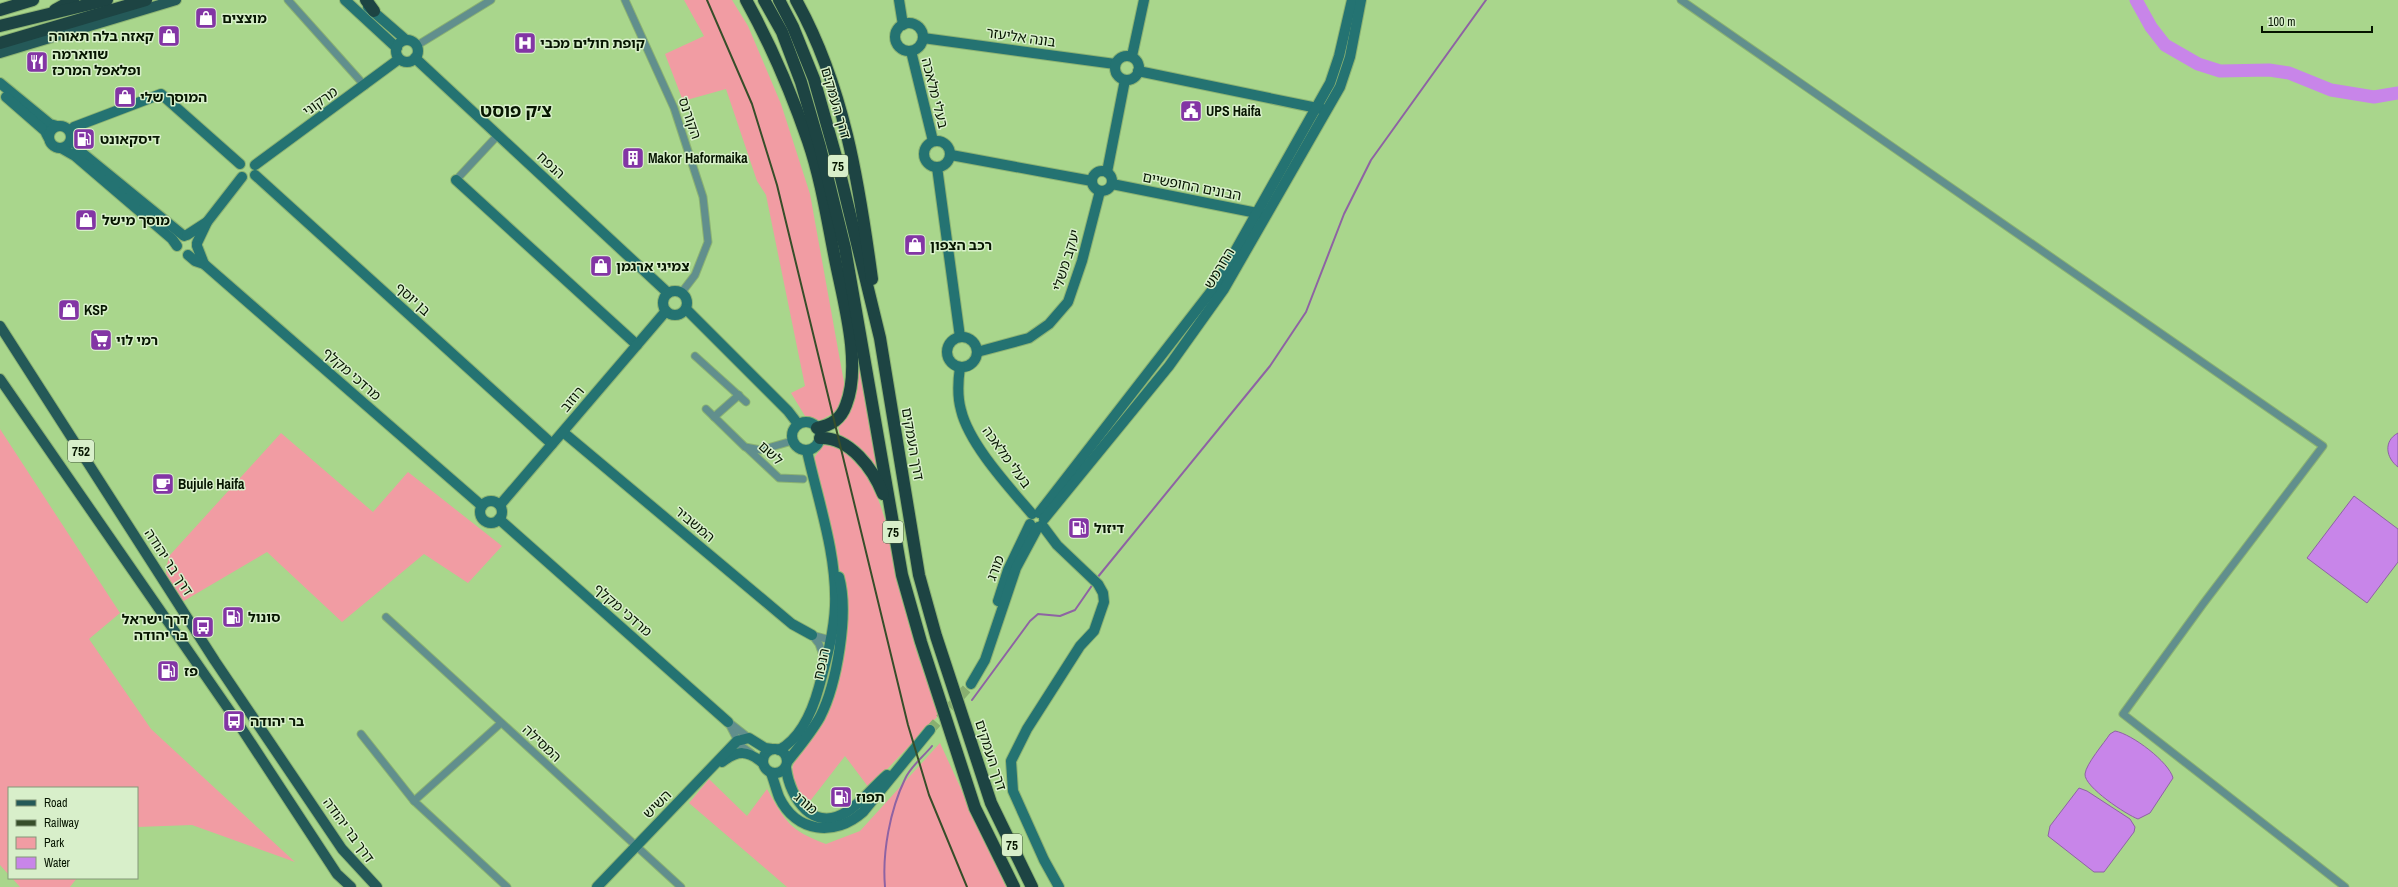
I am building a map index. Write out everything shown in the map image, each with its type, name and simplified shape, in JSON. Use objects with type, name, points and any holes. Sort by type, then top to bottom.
[{"type":"highway","points":[[50,15],[61,5],[73,0]]},
{"type":"highway","points":[[0,26],[50,15],[106,0]]},
{"type":"highway","points":[[0,43],[146,0]]},
{"type":"highway","points":[[366,0],[374,11]]},
{"type":"highway","points":[[746,0],[774,54],[791,95],[810,149],[822,192],[848,330],[852,373],[850,389],[843,412],[832,424],[819,433],[838,442],[862,460],[870,469],[887,504],[893,530]]},
{"type":"highway","name":"דרך העמקים","points":[[764,0],[782,32],[801,82],[820,147],[845,248],[902,575],[921,642],[975,808],[1014,887]]},
{"type":"highway","name":"דרך העמקים","points":[[779,0],[793,27],[814,79],[836,157],[880,338],[920,575],[936,636],[991,803],[1032,887]]},
{"type":"highway","points":[[796,0],[824,59],[845,123],[858,185],[880,338]]},
{"type":"highway","points":[[0,10],[29,1]]},
{"type":"highway","points":[[822,192],[845,248]]},
{"type":"main road","points":[[0,53],[176,0]]},
{"type":"main road","name":"דרך בר יהודה","points":[[0,326],[215,661],[342,849],[378,887]]},
{"type":"main road","name":"752","points":[[0,379],[234,717],[337,874],[351,887]]},
{"type":"street","points":[[288,0],[365,86]]},
{"type":"street","points":[[345,0],[397,48],[399,58],[409,62],[415,58],[418,52],[416,46],[406,40],[361,0]]},
{"type":"street","points":[[416,46],[491,0]]},
{"type":"street","name":"הקורנס","points":[[625,0],[674,108],[703,197],[708,242],[695,275],[682,292]]},
{"type":"street","points":[[899,0],[903,25]]},
{"type":"street","points":[[1126,80],[1132,78],[1138,71],[1138,64],[1132,56],[1144,0]]},
{"type":"street","name":"החרמש","points":[[1322,109],[1339,56],[1352,0]]},
{"type":"street","name":"החרמש","points":[[1038,520],[1173,359],[1224,289],[1262,214],[1322,109],[1340,87],[1350,57],[1362,0]]},
{"type":"street","points":[[1682,0],[2323,446],[2203,604],[2123,714],[2345,887]]},
{"type":"street","points":[[903,25],[917,26],[923,38],[921,45],[911,51],[902,49],[895,39],[897,30],[903,25]]},
{"type":"street","name":"בונה אליעזר","points":[[923,38],[1115,64]]},
{"type":"street","points":[[397,48],[406,40]]},
{"type":"street","name":"בעלי מלאכה","points":[[911,51],[933,141]]},
{"type":"street","points":[[1126,80],[1117,74],[1115,64],[1123,56],[1132,56]]},
{"type":"street","name":"מרקוני","points":[[255,165],[365,86],[399,58]]},
{"type":"street","name":"הנפח","points":[[415,58],[668,293]]},
{"type":"street","points":[[1138,71],[1322,109]]},
{"type":"street","points":[[1107,172],[1126,80]]},
{"type":"street","points":[[0,83],[50,124],[64,126],[81,152],[185,235],[193,237],[197,245]]},
{"type":"street","points":[[0,92],[45,131],[51,144],[75,156],[172,239],[182,254],[188,255],[194,252],[207,222],[242,178]]},
{"type":"street","points":[[70,135],[161,94],[240,164]]},
{"type":"street","points":[[48,137],[50,130],[57,126]]},
{"type":"street","points":[[61,148],[68,145],[70,135]]},
{"type":"street","points":[[498,135],[456,180],[636,345]]},
{"type":"street","points":[[933,141],[946,143],[950,155],[944,165],[937,167],[928,164],[924,156],[926,147],[933,141]]},
{"type":"street","points":[[950,155],[1092,181]]},
{"type":"street","points":[[248,160],[255,165],[255,175],[250,179],[242,178],[238,173],[240,164],[248,160]]},
{"type":"street","points":[[937,167],[960,337]]},
{"type":"street","points":[[1092,181],[1097,173],[1107,172]]},
{"type":"street","points":[[1092,181],[1094,187],[1100,191],[1108,189],[1112,184],[1111,176],[1107,172]]},
{"type":"street","name":"בן יוסף","points":[[255,175],[552,444]]},
{"type":"street","name":"הבונים החופשיים","points":[[1112,184],[1262,214]]},
{"type":"street","name":"יעקב משלי","points":[[977,352],[1029,338],[1049,324],[1068,302],[1082,261],[1100,191]]},
{"type":"street","points":[[177,246],[178,240],[207,222]]},
{"type":"street","name":"מרדכי מקלף","points":[[197,245],[204,264]]},
{"type":"street","name":"מרדכי מקלף","points":[[188,255],[195,261],[204,264],[482,506]]},
{"type":"street","points":[[675,290],[682,292],[687,298],[686,309],[676,315],[666,310],[663,299],[668,293],[675,290]]},
{"type":"street","points":[[686,309],[788,411],[798,424]]},
{"type":"street","name":"רוזוב","points":[[500,505],[666,310]]},
{"type":"street","points":[[960,337],[970,339],[976,347],[977,352],[974,362],[965,367],[960,367],[952,363],[947,350],[952,341],[960,337]]},
{"type":"street","points":[[695,356],[746,402]]},
{"type":"street","name":"בעלי מלאכה","points":[[960,367],[958,384],[961,411],[972,434],[988,461],[1057,545],[1098,584],[1103,593],[1104,602],[1099,622],[1094,631],[1080,646],[1027,729],[1011,761],[1013,790],[1044,860],[1059,887]]},
{"type":"street","points":[[714,417],[739,395]]},
{"type":"street","name":"לשם","points":[[706,409],[779,478],[804,480]]},
{"type":"street","points":[[806,422],[819,433],[814,448],[807,451],[798,448],[792,441],[792,432],[798,424],[806,422]]},
{"type":"street","name":"המשביר","points":[[563,432],[792,624],[812,635],[831,639]]},
{"type":"street","name":"לשם","points":[[745,447],[761,450],[792,441]]},
{"type":"street","name":"הנפח","points":[[787,765],[813,728],[825,707],[838,654],[843,609],[841,584],[833,562],[807,451]]},
{"type":"street","points":[[491,501],[500,505],[502,514],[499,519],[493,523],[486,521],[481,516],[482,506],[491,501]]},
{"type":"street","name":"מרדכי מקלף","points":[[499,519],[728,722],[764,748],[776,750]]},
{"type":"street","name":"מורג","points":[[971,684],[980,671],[1016,568],[1038,520]]},
{"type":"street","name":"הנפח","points":[[776,750],[792,741],[812,709],[831,639],[835,606],[833,562]]},
{"type":"street","name":"המסילה","points":[[386,617],[635,847],[681,887]]},
{"type":"street","points":[[812,635],[822,651],[825,663]]},
{"type":"street","points":[[831,639],[836,643],[838,654]]},
{"type":"street","name":"מרדכי מקלף","points":[[728,722],[737,741],[744,749],[763,763]]},
{"type":"street","points":[[414,801],[501,723]]},
{"type":"street","name":"מורג","points":[[771,773],[780,797],[796,816],[811,826],[833,829],[848,824],[863,812],[930,730]]},
{"type":"street","points":[[361,734],[414,801],[507,887]]},
{"type":"street","points":[[737,741],[749,738]]},
{"type":"street","name":"השיש","points":[[597,887],[737,741]]},
{"type":"street","points":[[776,750],[785,754],[787,765],[779,773],[771,773],[766,769],[763,763],[765,754],[776,750]]},
{"type":"street","points":[[700,780],[730,756],[741,753],[752,754]]},
{"type":"street","name":"מורג","points":[[787,765],[790,786],[800,804],[815,816],[831,817],[843,814],[854,807],[907,758]]},
{"type":"green space","points":[[684,0],[732,0],[748,26],[781,104],[810,194],[845,388],[842,401],[838,409],[831,415],[819,421],[805,416],[791,393],[805,386],[766,195],[757,181],[726,89],[683,101],[665,54],[704,36]]},
{"type":"green space","points":[[855,333],[879,470],[840,435],[838,426]]},
{"type":"green space","points":[[0,429],[120,613],[89,639],[151,729],[295,862],[192,825],[138,827],[138,787],[8,787],[8,874],[0,865]]},
{"type":"green space","points":[[281,433],[373,512],[408,472],[502,546],[468,583],[424,554],[342,622],[267,552],[182,602],[170,585],[166,575],[167,563],[170,555]]},
{"type":"green space","points":[[824,440],[842,449],[856,462],[867,476],[875,492],[882,509],[887,528],[914,641],[924,673],[940,714],[869,788],[845,756],[807,805],[794,784],[792,772],[795,760],[831,699],[843,576],[837,565],[814,458],[822,447]]},
{"type":"green space","points":[[940,743],[1006,887],[787,887],[689,803],[709,779],[747,816],[767,789],[779,810],[790,824],[804,834],[826,844],[860,831]]},
{"type":"green space","points":[[13,879],[76,879],[70,887],[20,887]]},
{"type":"water","points":[[2398,433],[2398,467],[2391,459],[2388,445],[2393,436]]},
{"type":"water","points":[[2354,496],[2398,529],[2398,562],[2367,603],[2307,558]]},
{"type":"water","points":[[2115,731],[2131,737],[2149,750],[2165,764],[2173,778],[2150,813],[2138,819],[2125,812],[2098,793],[2091,786],[2085,774],[2088,765],[2110,734]]},
{"type":"water","points":[[2079,788],[2087,791],[2130,819],[2135,827],[2134,832],[2104,872],[2094,872],[2048,836],[2050,826]]},
{"type":"waterway","points":[[1097,578],[1270,366],[1306,312],[1344,214],[1371,160],[1486,0]]},
{"type":"waterway","points":[[2136,0],[2151,27],[2165,45],[2198,64],[2220,71],[2269,70],[2289,73],[2331,90],[2374,97],[2398,93]]},
{"type":"waterway","points":[[972,700],[1030,621],[1038,614],[1060,616],[1075,610],[1093,584]]},
{"type":"waterway","points":[[885,887],[884,874],[886,846],[895,804],[907,775],[932,746]]},
{"type":"tunnel","points":[[930,730],[971,684]]},
{"type":"railway","points":[[707,0],[752,104],[777,185],[908,725],[929,795],[967,887]]},
{"type":"place","name":"מוצצים","points":[[206,18]]},
{"type":"place","name":"קאזה בלה תאורה","points":[[169,36]]},
{"type":"place","name":"קופת חולים מכבי","points":[[525,43]]},
{"type":"place","name":"שווארמה ופלאפל המרכז","points":[[37,62]]},
{"type":"place","name":"המוסך שלי","points":[[125,97]]},
{"type":"place","name":"UPS Haifa","points":[[1191,111]]},
{"type":"place","name":"דיסקאונט","points":[[84,139]]},
{"type":"place","name":"Makor Haformaika","points":[[633,158]]},
{"type":"place","name":"מוסך מישל","points":[[86,220]]},
{"type":"place","name":"רכב הצפון","points":[[915,245]]},
{"type":"place","name":"צמיגי ארגמן","points":[[601,266]]},
{"type":"place","name":"KSP","points":[[69,310]]},
{"type":"place","name":"רמי לוי","points":[[101,340]]},
{"type":"place","name":"Bujule Haifa","points":[[163,484]]},
{"type":"place","name":"דיזול","points":[[1079,528]]},
{"type":"place","name":"סונול","points":[[233,617]]},
{"type":"place","name":"דרך ישראל בר יהודה","points":[[203,627]]},
{"type":"place","name":"פז","points":[[168,671]]},
{"type":"place","name":"בר יהודה","points":[[234,721]]},
{"type":"place","name":"תפוז","points":[[841,797]]},
{"type":"district","name":"צ׳ק פוסט","points":[[516,111]]}]
